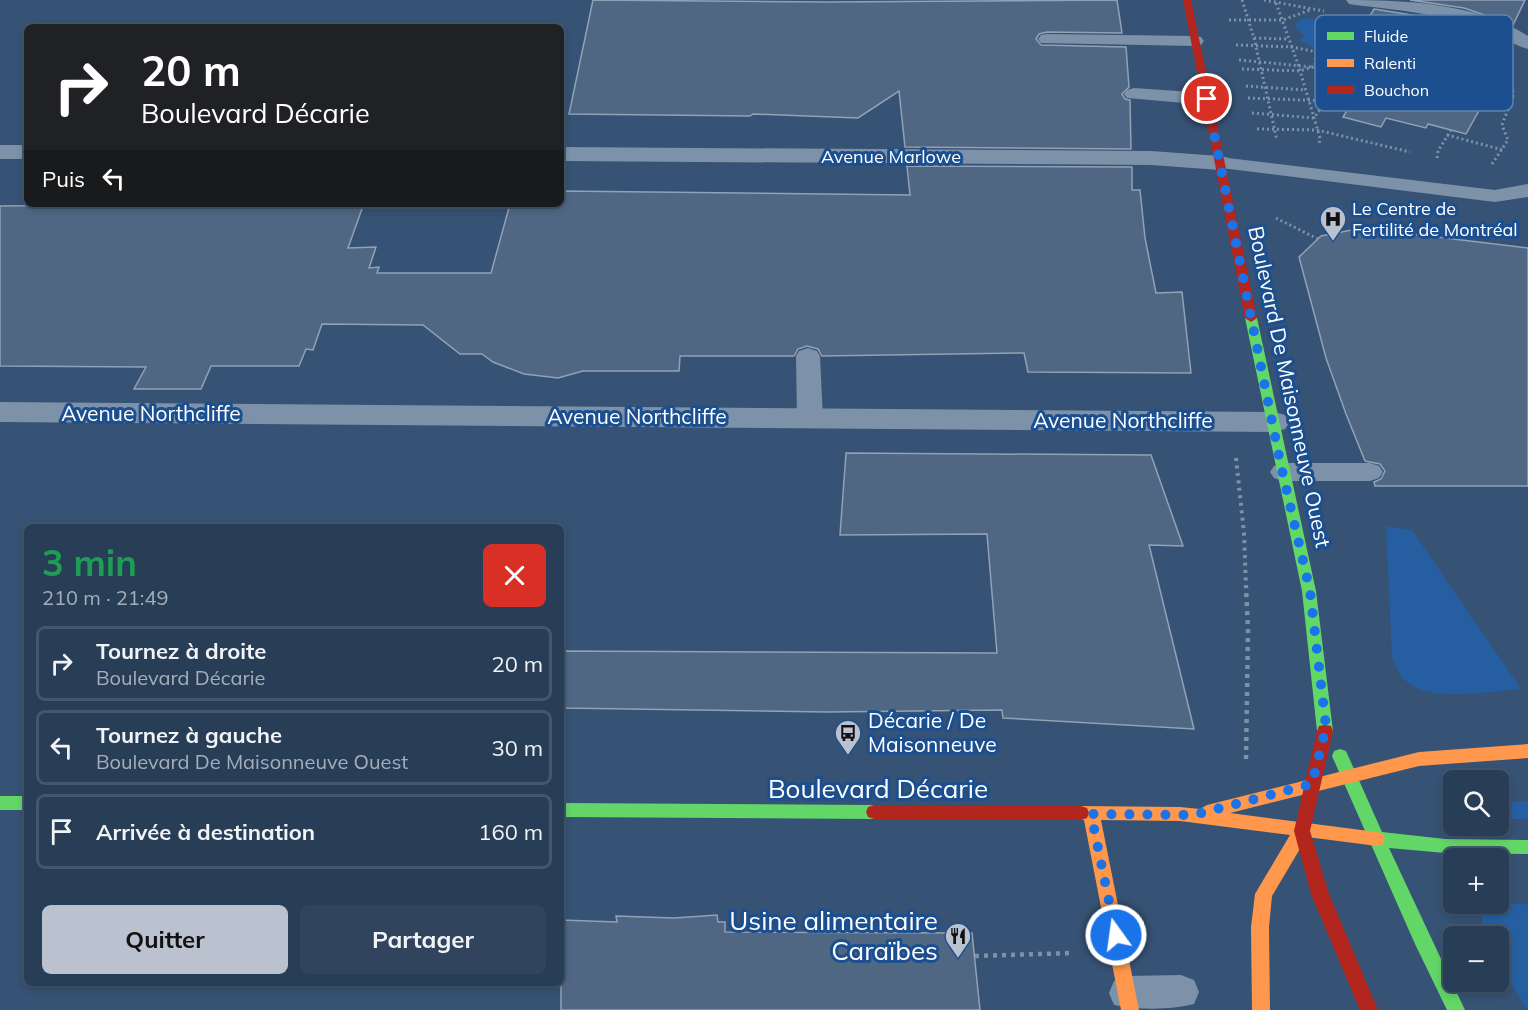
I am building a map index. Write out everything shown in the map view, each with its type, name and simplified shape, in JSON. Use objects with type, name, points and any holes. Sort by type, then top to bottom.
[{"type":"main road","name":"Boulevard De Maisonneuve Ouest","points":[[1187,0],[1283,472],[1310,591],[1326,727],[1302,831]]},
{"type":"main road","points":[[1326,727],[1378,839],[1420,938],[1456,1010]]},
{"type":"main road","name":"Boulevard Décarie","points":[[1194,815],[1312,784],[1427,758],[1528,751]]},
{"type":"main road","points":[[0,803],[24,803]]},
{"type":"main road","name":"Boulevard Décarie","points":[[564,810],[1194,815],[1302,831],[1445,846],[1528,847]]},
{"type":"main road","points":[[1091,814],[1129,1001]]},
{"type":"main road","points":[[1261,1010],[1261,919],[1264,894],[1302,831]]},
{"type":"main road","points":[[1302,831],[1320,894],[1369,1010]]},
{"type":"street","points":[[0,152],[24,152]]},
{"type":"street","name":"Avenue Marlowe","points":[[564,154],[1150,158],[1220,163]]},
{"type":"street","name":"Avenue Northcliffe","points":[[0,412],[1274,422]]},
{"type":"lane","points":[[1355,0],[1446,15]]},
{"type":"lane","points":[[1513,35],[1528,44]]},
{"type":"lane","points":[[1047,39],[1195,41]]},
{"type":"lane","points":[[1134,94],[1207,99]]},
{"type":"lane","points":[[1220,163],[1495,196],[1528,190]]},
{"type":"lane","points":[[808,356],[810,419]]},
{"type":"lane","points":[[1283,472],[1370,472]]},
{"type":"lane","points":[[1129,1001],[1181,992]]},
{"type":"path","points":[[1242,0],[1254,38],[1266,98],[1278,141]]},
{"type":"path","points":[[1264,0],[1331,12]]},
{"type":"path","points":[[1276,2],[1298,64],[1320,138],[1316,151]]},
{"type":"path","points":[[1229,20],[1283,20],[1312,9]]},
{"type":"path","points":[[1254,38],[1289,39]]},
{"type":"path","points":[[1236,45],[1292,47],[1315,53]]},
{"type":"path","points":[[1239,60],[1315,66]]},
{"type":"path","points":[[1242,69],[1300,71],[1315,66]]},
{"type":"path","points":[[1246,86],[1305,90]]},
{"type":"path","points":[[1248,98],[1315,100]]},
{"type":"path","points":[[1314,118],[1319,111]]},
{"type":"path","points":[[1489,168],[1508,140],[1502,125],[1507,111]]},
{"type":"path","points":[[1252,113],[1314,118]]},
{"type":"path","points":[[1257,129],[1317,130],[1415,153]]},
{"type":"path","points":[[1437,158],[1438,151],[1451,130]]},
{"type":"path","points":[[1447,135],[1503,150]]},
{"type":"path","points":[[1426,156],[1437,158],[1442,162]]},
{"type":"path","points":[[1276,218],[1317,239]]},
{"type":"path","points":[[1237,469],[1244,533],[1248,630],[1247,726]]},
{"type":"path","points":[[975,956],[1073,953]]},
{"type":"shaded area","points":[[1315,19],[1315,48],[1300,41],[1304,35],[1294,26],[1300,20]]},
{"type":"shaded area","points":[[1386,526],[1412,530],[1521,689],[1444,694],[1416,688],[1403,678],[1392,656]]},
{"type":"shaded area","points":[[1528,801],[1528,819],[1509,819],[1509,802]]},
{"type":"shaded area","points":[[1509,904],[1528,904],[1528,1010],[1509,979],[1509,926],[1484,926],[1481,915],[1509,914]]},
{"type":"building","points":[[593,0],[829,2],[1117,0],[1122,33],[1047,32],[1039,34],[1036,39],[1041,45],[1126,47],[1129,87],[1122,94],[1125,99],[1130,100],[1131,149],[905,147],[899,91],[858,118],[753,114],[750,116],[569,114]]},
{"type":"building","points":[[1410,0],[1525,0],[1513,25],[1513,15],[1484,15],[1464,8]]},
{"type":"building","points":[[1374,9],[1412,15],[1370,15]]},
{"type":"building","points":[[1347,111],[1479,111],[1466,134],[1428,124],[1426,128],[1386,118],[1381,127],[1343,117]]},
{"type":"building","points":[[907,166],[1132,167],[1132,190],[1140,190],[1145,238],[1156,293],[1182,292],[1191,373],[1028,372],[1024,353],[822,356],[818,349],[807,346],[798,349],[794,356],[680,356],[679,371],[583,371],[558,378],[524,374],[493,362],[482,354],[460,354],[423,325],[322,324],[313,350],[306,349],[299,366],[211,366],[201,389],[134,389],[146,367],[0,366],[0,206],[363,207],[348,248],[376,247],[369,268],[379,267],[377,273],[491,273],[509,207],[564,207],[564,191],[910,195]]},
{"type":"building","points":[[1362,228],[1528,248],[1528,486],[1375,486],[1374,482],[1381,479],[1385,471],[1380,464],[1365,461],[1346,414],[1326,358],[1299,257],[1321,236]]},
{"type":"building","points":[[846,453],[1151,455],[1183,546],[1149,545],[1194,729],[1003,718],[1002,710],[827,712],[564,708],[564,651],[997,653],[987,534],[840,535]]},
{"type":"building","points":[[717,915],[718,922],[725,922],[725,932],[972,933],[980,1010],[561,1010],[561,986],[564,986],[564,920],[617,922],[616,916],[674,918]]},
{"type":"traffic: fast","points":[[1251,318],[1309,591],[1325,731]]},
{"type":"traffic: fast","points":[[1340,756],[1421,938],[1456,1010]]},
{"type":"traffic: fast","points":[[0,803],[24,803]]},
{"type":"traffic: fast","points":[[564,810],[874,812]]},
{"type":"traffic: fast","points":[[1377,839],[1445,846],[1528,847]]},
{"type":"traffic: slow","points":[[1207,812],[1419,759],[1528,751]]},
{"type":"traffic: slow","points":[[1081,813],[1180,814],[1377,839]]},
{"type":"traffic: slow","points":[[1091,814],[1130,1010]]},
{"type":"traffic: slow","points":[[1261,1010],[1260,927],[1264,894],[1302,831]]},
{"type":"traffic: jam","points":[[1187,0],[1251,318]]},
{"type":"traffic: jam","points":[[1325,731],[1302,831],[1320,894],[1369,1010]]},
{"type":"traffic: jam","points":[[874,812],[1081,813]]},
{"type":"place","name":"Le Centre de Fertilité de Montréal","points":[[1333,242]]},
{"type":"place","name":"Décarie / De Maisonneuve","points":[[848,756]]},
{"type":"place","name":"Usine alimentaire Caraïbes","points":[[958,959]]},
{"type":"route","points":[[1116,935],[1091,814],[1194,815],[1312,784],[1326,727],[1304,557],[1281,466],[1274,422],[1207,99]]}]
